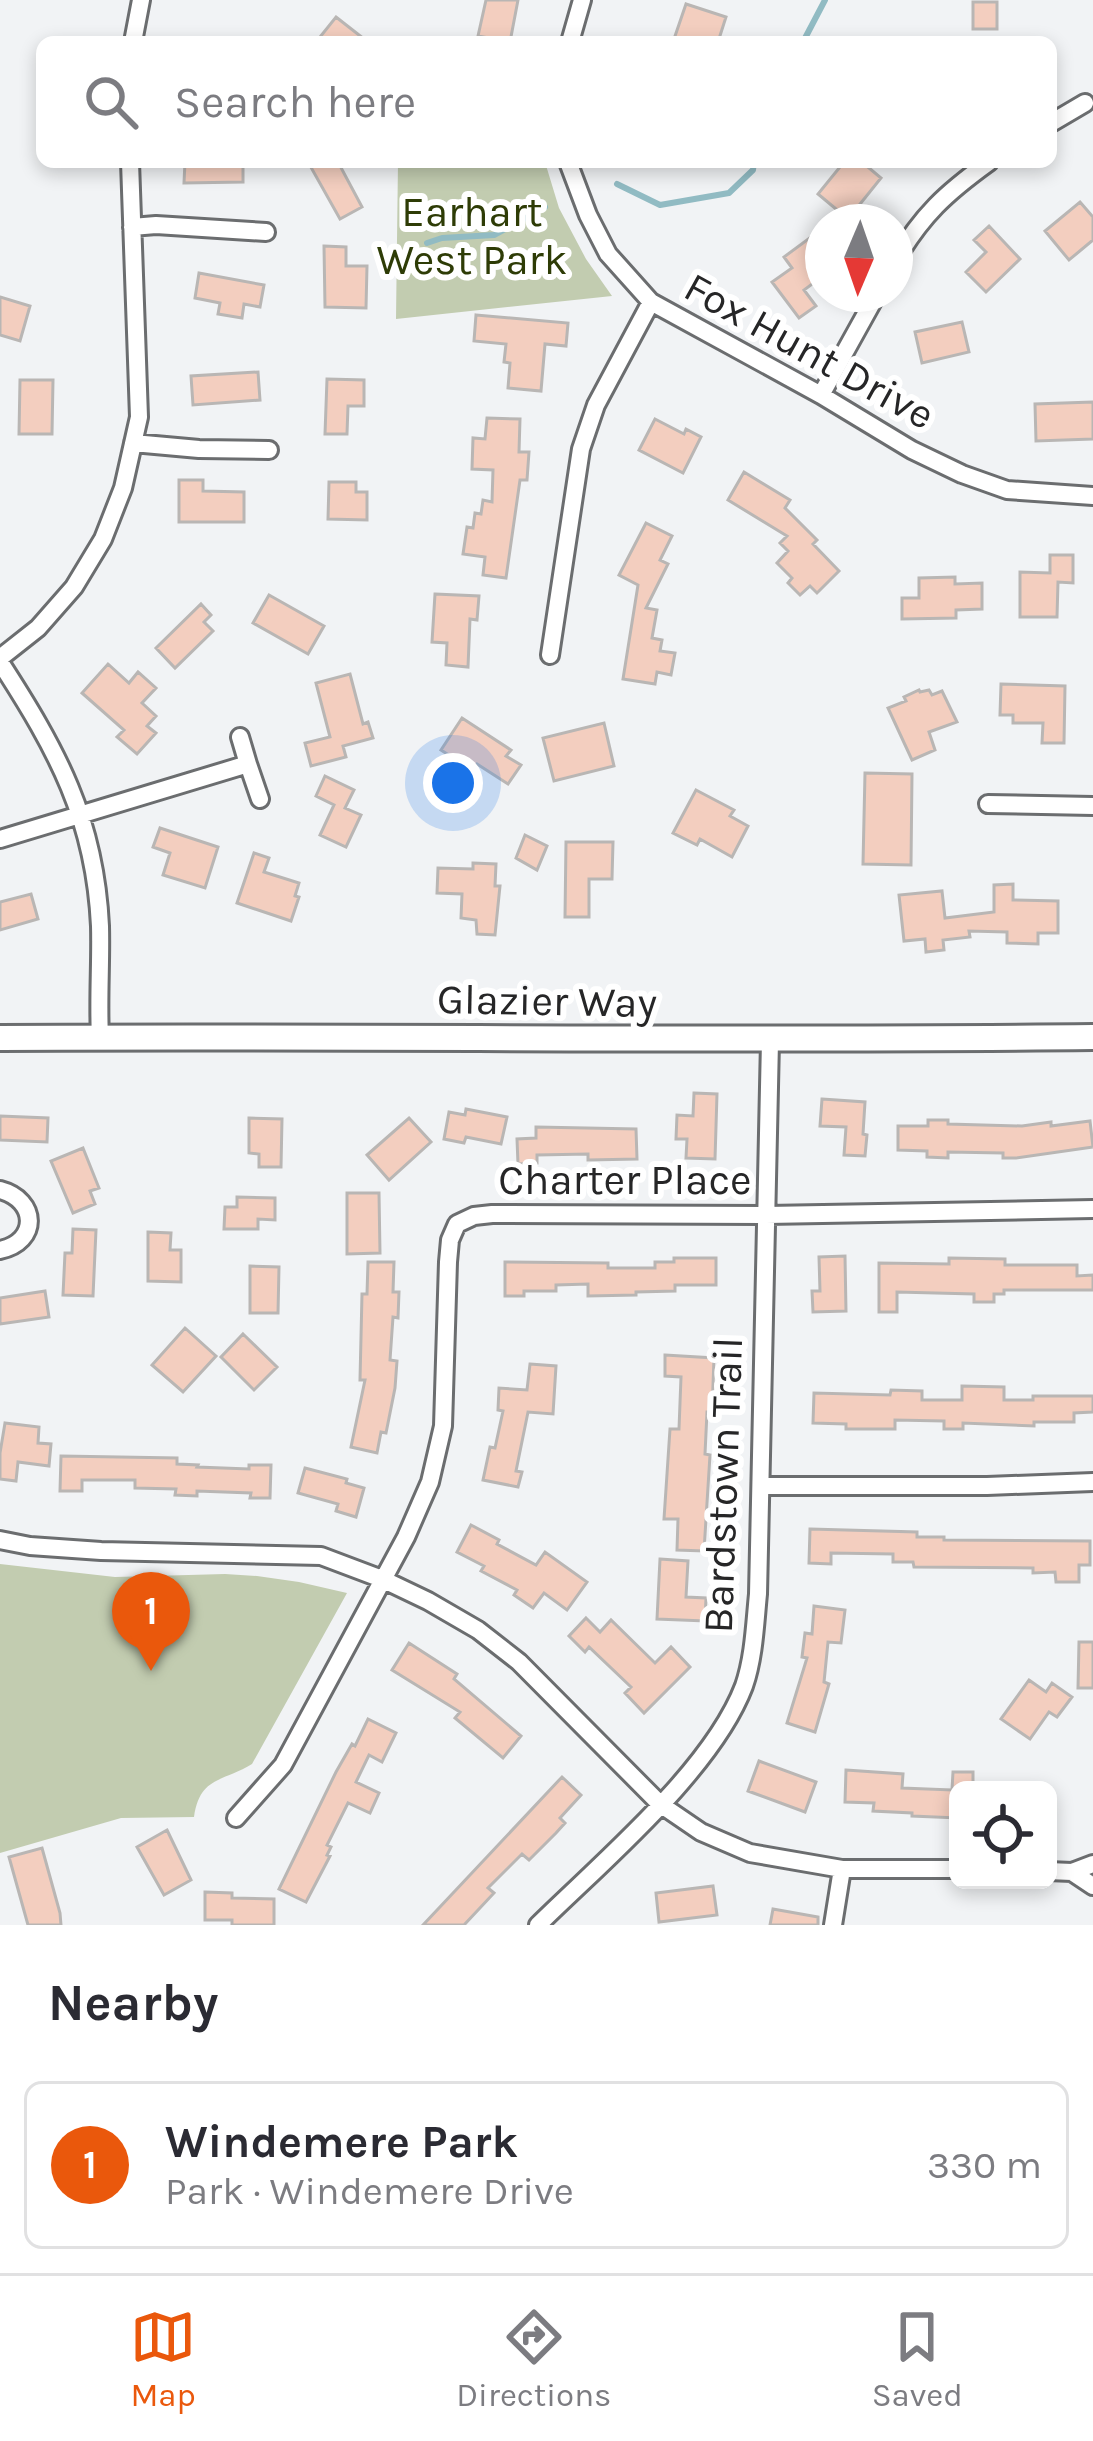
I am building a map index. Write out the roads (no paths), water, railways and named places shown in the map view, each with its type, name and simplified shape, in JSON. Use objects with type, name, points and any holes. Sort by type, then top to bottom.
[{"type":"street","points":[[135,36],[141,0]]},
{"type":"street","points":[[571,36],[582,0]]},
{"type":"street","points":[[1057,119],[1085,103]]},
{"type":"street","points":[[100,1037],[100,928],[82,813],[48,737],[0,660],[38,628],[74,586],[103,539],[123,488],[139,417],[130,168]]},
{"type":"street","name":"Fox Hunt Drive","points":[[570,168],[608,254],[651,302],[962,474],[1007,490],[1093,496]]},
{"type":"street","points":[[913,231],[950,190],[981,168]]},
{"type":"street","points":[[132,227],[266,232]]},
{"type":"street","points":[[550,655],[581,449],[596,405],[651,302]]},
{"type":"street","points":[[821,394],[867,312]]},
{"type":"street","points":[[133,443],[269,450]]},
{"type":"street","points":[[240,737],[260,800]]},
{"type":"street","points":[[0,839],[248,764]]},
{"type":"street","points":[[988,804],[1093,806]]},
{"type":"street","name":"Glazier Way","points":[[0,1038],[1093,1036]]},
{"type":"street","name":"Bardstown Trail","points":[[538,1925],[704,1754],[728,1722],[745,1682],[758,1594],[770,1040]]},
{"type":"street","points":[[0,1190],[17,1196],[29,1223],[21,1241],[0,1250]]},
{"type":"street","name":"Charter Place","points":[[382,1579],[430,1482],[443,1426],[448,1262],[457,1224],[492,1214],[1093,1209]]},
{"type":"street","points":[[760,1486],[1093,1482]]},
{"type":"street","points":[[0,1540],[100,1551],[321,1556],[382,1579],[478,1630],[519,1662],[660,1804],[701,1832],[750,1853],[842,1869],[949,1869]]},
{"type":"street","points":[[236,1817],[283,1765],[382,1579]]},
{"type":"street","points":[[1057,1871],[1072,1872],[1093,1864]]},
{"type":"street","points":[[833,1925],[842,1869]]},
{"type":"street","points":[[1072,1872],[1093,1886]]},
{"type":"waterway","points":[[806,36],[825,0]]},
{"type":"waterway","points":[[617,184],[660,205],[729,193],[753,168]]},
{"type":"waterway","points":[[427,243],[494,235],[545,207]]},
{"type":"place","name":"Windemere Park","points":[[151,1671]]},
{"type":"park label","name":"Earhart West Park","points":[[472,235]]}]
